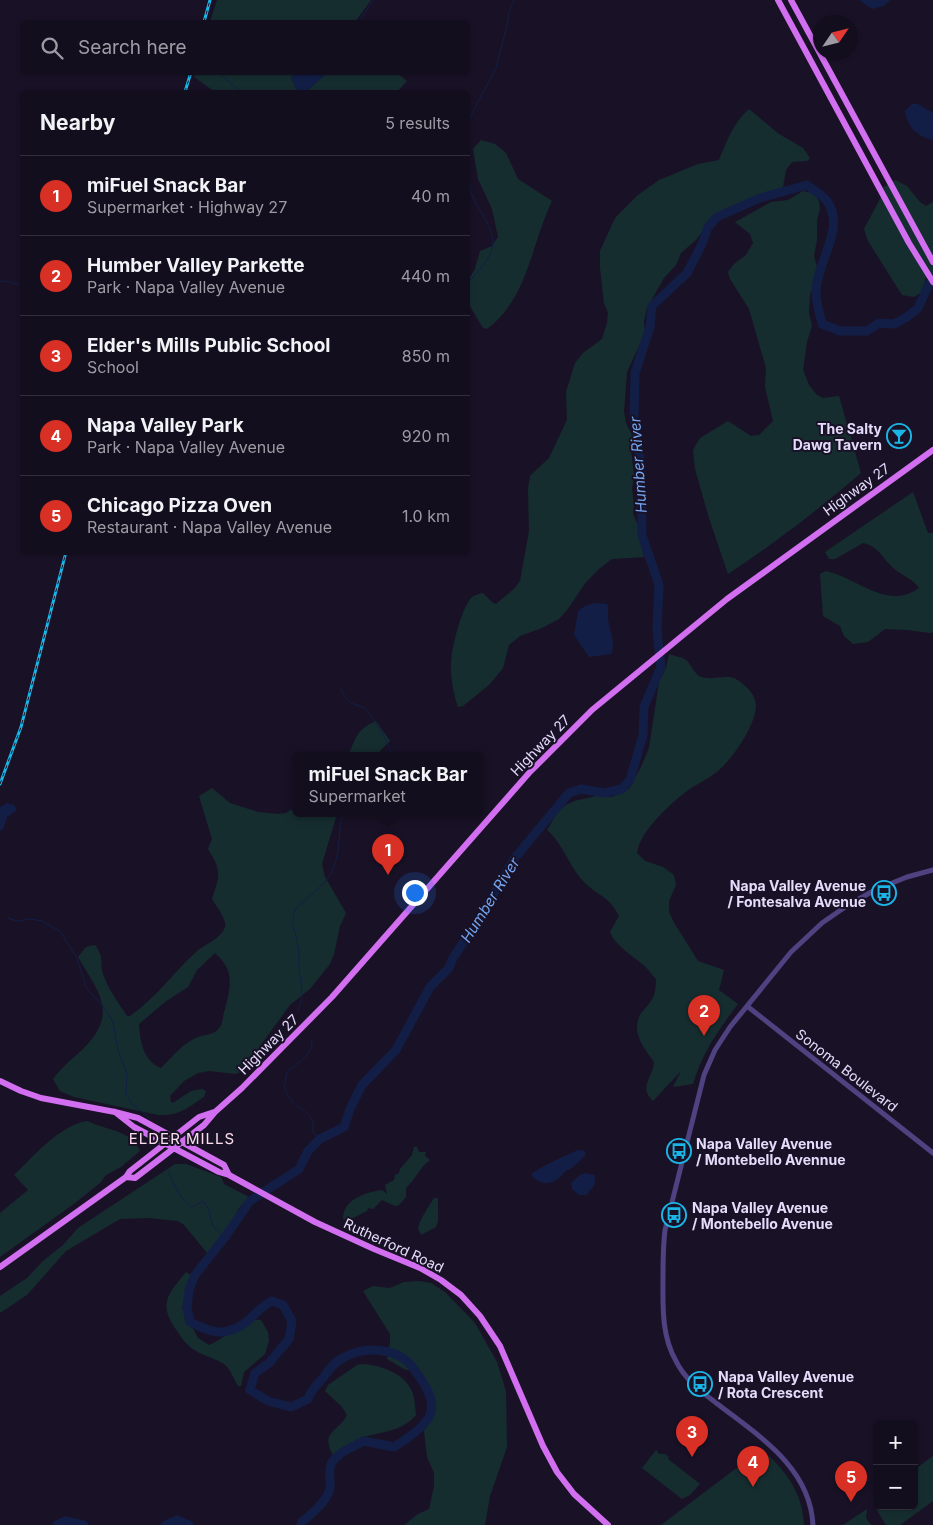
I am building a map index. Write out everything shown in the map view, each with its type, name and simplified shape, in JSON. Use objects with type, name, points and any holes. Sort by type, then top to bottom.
[{"type":"main road","points":[[778,0],[923,268],[933,282]]},
{"type":"main road","points":[[791,0],[932,261]]},
{"type":"main road","name":"Highway 27","points":[[126,1177],[135,1178],[204,1125],[332,998],[530,773],[592,710],[742,587],[933,450]]},
{"type":"main road","name":"Rutherford Road","points":[[0,1080],[21,1091],[41,1098],[138,1118],[224,1165],[229,1175]]},
{"type":"main road","name":"Rutherford Road","points":[[115,1112],[134,1127],[219,1172],[229,1175],[315,1222],[420,1268],[441,1280],[467,1301],[486,1324],[500,1346],[543,1446],[558,1472],[574,1494],[608,1525]]},
{"type":"main road","name":"Highway 27","points":[[0,1267],[126,1177],[130,1171],[199,1117],[215,1112]]},
{"type":"street","points":[[813,1525],[811,1509],[805,1489],[791,1466],[777,1451],[700,1391],[686,1376],[676,1361],[670,1348],[664,1322],[664,1236],[701,1087],[715,1050],[747,1006],[791,952],[827,920],[848,905],[875,890],[901,879],[933,870]]},
{"type":"street","name":"Sonoma Boulevard","points":[[747,1006],[933,1153]]},
{"type":"green space","points":[[217,0],[371,0],[356,20],[211,20]]},
{"type":"green space","points":[[194,75],[291,75],[297,90],[212,90],[194,77]]},
{"type":"green space","points":[[325,75],[400,75],[407,81],[399,90],[308,90]]},
{"type":"green space","points":[[749,109],[779,134],[803,148],[810,158],[807,161],[792,162],[786,170],[783,187],[763,197],[750,200],[706,227],[696,240],[681,253],[676,265],[664,278],[647,308],[644,321],[645,333],[627,372],[624,411],[626,423],[632,435],[633,514],[637,523],[644,557],[612,559],[600,568],[586,582],[559,619],[520,636],[509,645],[503,668],[489,685],[463,706],[458,707],[452,683],[451,661],[454,642],[464,611],[472,597],[483,593],[496,604],[515,588],[520,581],[529,531],[528,489],[530,476],[549,458],[567,420],[566,392],[575,363],[583,353],[602,339],[608,313],[604,303],[600,251],[615,218],[638,195],[659,180],[698,164],[719,160],[735,126]]},
{"type":"green space","points":[[481,140],[495,144],[506,153],[518,179],[552,201],[527,270],[512,302],[487,329],[483,328],[470,306],[470,277],[475,269],[480,251],[492,246],[498,237],[492,209],[478,179],[473,149]]},
{"type":"green space","points":[[895,180],[907,186],[920,202],[926,206],[933,202],[933,274],[927,273],[922,292],[914,297],[902,295],[868,241],[864,229],[881,197],[882,188]]},
{"type":"green space","points":[[803,191],[813,193],[819,201],[820,209],[817,220],[817,240],[814,256],[818,271],[810,295],[809,313],[812,326],[807,342],[803,370],[809,385],[817,395],[823,398],[839,396],[861,473],[829,500],[728,574],[695,469],[693,450],[700,438],[728,421],[751,436],[759,435],[773,421],[765,387],[766,368],[749,309],[730,279],[728,272],[734,264],[746,255],[753,243],[750,234],[735,222],[771,202],[788,200]]},
{"type":"green space","points":[[913,492],[928,533],[933,533],[933,632],[885,629],[868,642],[853,644],[844,636],[840,626],[823,616],[820,574],[826,571],[884,595],[896,596],[907,594],[919,588],[912,580],[892,567],[878,551],[869,545],[863,543],[835,559],[829,559],[825,552]]},
{"type":"green space","points":[[669,654],[686,660],[697,674],[702,677],[728,677],[736,679],[752,693],[756,705],[748,731],[730,758],[718,771],[687,791],[669,806],[648,829],[639,845],[637,853],[645,861],[663,867],[674,875],[676,885],[669,901],[669,912],[673,921],[698,961],[724,970],[719,990],[738,1004],[712,1042],[701,1062],[693,1084],[673,1087],[681,1071],[653,1101],[646,1087],[654,1062],[640,1040],[637,1028],[640,1015],[654,996],[656,979],[646,967],[624,950],[612,937],[610,932],[619,916],[612,904],[580,878],[558,842],[547,830],[557,813],[574,801],[597,796],[612,797],[629,789],[649,748],[659,682],[666,668]]},
{"type":"green space","points":[[376,721],[390,741],[379,752],[350,752],[360,731]]},
{"type":"green space","points":[[212,788],[230,803],[258,812],[278,814],[286,813],[292,809],[292,817],[336,817],[322,864],[325,877],[346,913],[340,926],[330,964],[310,989],[290,1005],[260,1046],[249,1068],[236,1074],[209,1071],[198,1073],[184,1081],[170,1096],[171,1102],[173,1103],[191,1091],[202,1089],[206,1091],[204,1097],[178,1113],[158,1115],[74,1097],[60,1091],[53,1079],[94,1036],[103,1014],[98,992],[78,957],[86,947],[95,945],[101,957],[103,974],[108,985],[127,1016],[130,1016],[148,1001],[196,952],[223,931],[225,924],[223,916],[212,899],[217,884],[218,868],[208,849],[212,839],[199,796]],"holes":[[[215,953],[229,972],[230,985],[222,1021],[218,1030],[186,1044],[161,1068],[155,1065],[150,1061],[144,1050],[139,1024],[165,1002],[188,987],[197,970]]]},
{"type":"green space","points":[[87,1121],[124,1135],[136,1144],[140,1151],[121,1167],[106,1175],[100,1183],[75,1203],[0,1257],[0,1213],[28,1190],[14,1175],[57,1135],[77,1124]]},
{"type":"green space","points":[[414,1147],[417,1147],[419,1152],[426,1152],[425,1156],[430,1160],[406,1188],[406,1197],[399,1205],[395,1206],[382,1200],[373,1209],[368,1208],[367,1211],[349,1220],[343,1219],[347,1206],[357,1198],[382,1190],[387,1194],[385,1185],[394,1180],[395,1175],[399,1173],[400,1169],[412,1155]]},
{"type":"green space","points":[[175,1164],[186,1164],[221,1177],[224,1184],[249,1197],[239,1208],[223,1237],[208,1254],[184,1225],[178,1221],[148,1218],[120,1219],[66,1251],[27,1295],[0,1313],[0,1296],[27,1278],[43,1261],[63,1245],[78,1228]]},
{"type":"green space","points":[[434,1198],[438,1198],[438,1221],[436,1227],[421,1235],[418,1228],[419,1224]]},
{"type":"green space","points":[[186,1272],[194,1277],[186,1291],[182,1308],[198,1338],[209,1345],[239,1325],[253,1320],[261,1320],[268,1332],[269,1341],[265,1354],[244,1372],[241,1386],[238,1386],[224,1364],[199,1353],[189,1346],[170,1319],[167,1312],[168,1299]]},
{"type":"green space","points":[[419,1281],[431,1283],[445,1292],[475,1323],[497,1362],[506,1391],[507,1447],[490,1496],[485,1525],[404,1525],[418,1514],[429,1509],[434,1486],[434,1473],[427,1457],[424,1431],[431,1399],[430,1387],[421,1374],[404,1369],[387,1359],[390,1334],[363,1291],[373,1286],[390,1288],[404,1282]]},
{"type":"green space","points":[[362,1364],[384,1368],[403,1379],[412,1391],[416,1415],[403,1426],[356,1440],[334,1457],[328,1442],[329,1437],[347,1415],[342,1407],[325,1391],[328,1385],[357,1365]]},
{"type":"green space","points":[[760,1448],[777,1464],[791,1482],[800,1502],[804,1525],[661,1525],[734,1470]]},
{"type":"green space","points":[[656,1450],[659,1454],[665,1454],[669,1457],[668,1459],[700,1484],[690,1495],[682,1499],[642,1468]]},
{"type":"green space","points":[[933,1456],[933,1501],[900,1525],[886,1525],[877,1510],[918,1510],[918,1467]]},
{"type":"green space","points":[[867,1509],[866,1518],[871,1525],[843,1525]]},
{"type":"water","points":[[859,0],[890,0],[884,6],[872,9]]},
{"type":"water","points":[[291,75],[325,75],[308,90],[297,90]]},
{"type":"water","points":[[912,104],[918,104],[933,113],[933,140],[918,134],[908,122],[905,111]]},
{"type":"water","points":[[595,603],[607,604],[613,649],[611,654],[589,657],[574,635],[578,611],[585,606]]},
{"type":"water","points":[[7,803],[14,805],[17,810],[7,817],[3,829],[0,831],[0,807]]},
{"type":"water","points":[[578,1150],[584,1150],[586,1154],[554,1181],[546,1183],[538,1181],[531,1175],[545,1166]]},
{"type":"water","points":[[586,1173],[594,1175],[595,1183],[586,1195],[579,1195],[572,1189],[571,1183],[580,1175]]},
{"type":"waterway","points":[[360,20],[373,0]]},
{"type":"waterway","points":[[470,117],[496,68],[509,12],[514,0]]},
{"type":"waterway","points":[[221,75],[239,90]]},
{"type":"waterway","name":"Humber River","points":[[301,1525],[326,1498],[330,1488],[330,1467],[337,1456],[363,1441],[394,1447],[422,1426],[431,1412],[427,1389],[413,1367],[402,1358],[387,1351],[369,1350],[361,1351],[338,1361],[314,1387],[308,1399],[291,1407],[268,1401],[250,1390],[255,1373],[269,1363],[289,1339],[292,1321],[283,1305],[272,1301],[263,1306],[237,1328],[230,1331],[217,1332],[190,1322],[187,1308],[189,1290],[195,1275],[250,1201],[299,1169],[308,1151],[320,1139],[344,1127],[350,1109],[362,1085],[396,1050],[430,987],[449,968],[453,958],[514,859],[569,793],[581,789],[604,793],[622,789],[630,780],[643,735],[644,707],[661,667],[657,630],[659,585],[642,535],[641,465],[634,419],[635,373],[650,327],[652,306],[687,273],[702,244],[708,227],[717,217],[760,198],[807,185],[826,200],[832,211],[834,222],[829,246],[817,282],[816,297],[822,324],[840,331],[867,331],[879,323],[894,324],[918,308],[933,279]]},
{"type":"waterway","points":[[470,187],[472,195],[493,237],[490,255],[470,280]]},
{"type":"waterway","points":[[0,281],[20,285]]},
{"type":"waterway","points":[[341,689],[349,701],[364,708],[372,717],[381,730],[391,752]]},
{"type":"waterway","points":[[298,1011],[302,990],[299,949],[293,917],[296,908],[323,884],[334,868],[338,853],[342,817]]},
{"type":"waterway","points":[[8,918],[17,921],[30,919],[42,921],[61,932],[77,958],[86,987],[101,1003],[113,1022],[118,1050],[127,1074],[126,1094],[133,1105],[150,1118]]},
{"type":"waterway","points":[[312,1039],[312,1045],[308,1054],[287,1072],[284,1088],[292,1101],[310,1116],[313,1132],[320,1139]]},
{"type":"waterway","points":[[168,1171],[178,1191],[188,1204],[192,1207],[203,1201],[208,1209],[213,1226],[225,1237]]},
{"type":"waterway","name":"Humber River","points":[[166,1525],[177,1520],[189,1525]]},
{"type":"waterway","name":"Humber River","points":[[57,1525],[65,1521],[84,1525]]},
{"type":"railway","points":[[205,20],[210,0]]},
{"type":"railway","points":[[186,90],[190,75]]},
{"type":"railway","points":[[0,784],[21,727],[65,555]]},
{"type":"place","name":"The Salty Dawg Tavern","points":[[899,436]]},
{"type":"place","name":"miFuel Snack Bar","points":[[388,875]]},
{"type":"place","name":"Napa Valley Avenue / Fontesalva Avenue","points":[[884,893]]},
{"type":"place","name":"Humber Valley Parkette","points":[[704,1036]]},
{"type":"place","name":"Napa Valley Avenue / Montebello Avennue","points":[[679,1151]]},
{"type":"place","name":"Napa Valley Avenue / Montebello Avenue","points":[[674,1215]]},
{"type":"place","name":"Napa Valley Avenue / Rota Crescent","points":[[700,1384]]},
{"type":"place","name":"Elder's Mills Public School","points":[[692,1457]]},
{"type":"place","name":"Napa Valley Park","points":[[753,1487]]},
{"type":"place","name":"Chicago Pizza Oven","points":[[851,1502]]},
{"type":"district","name":"ELDER MILLS","points":[[182,1138]]}]
